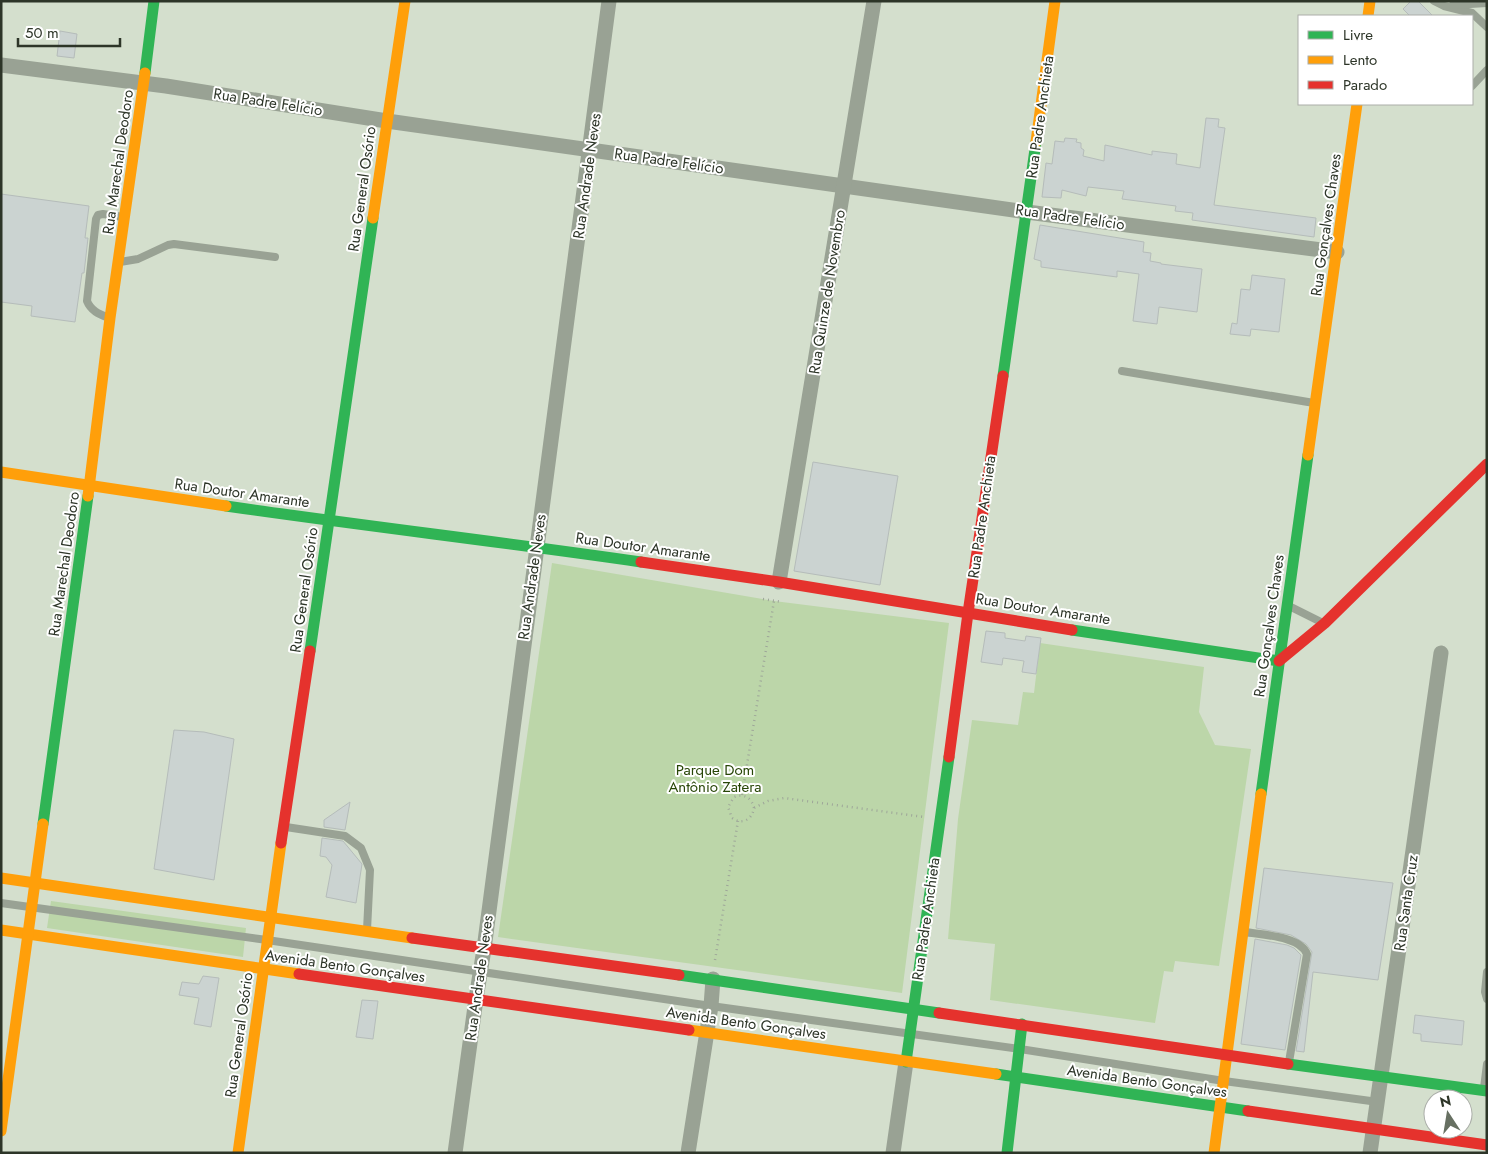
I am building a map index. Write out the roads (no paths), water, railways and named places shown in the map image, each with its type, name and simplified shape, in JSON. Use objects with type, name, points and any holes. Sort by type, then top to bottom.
[{"type":"street","name":"Rua Marechal Deodoro","points":[[1,1131],[154,1]]},
{"type":"street","name":"Rua General Osório","points":[[238,1153],[270,918],[405,1]]},
{"type":"street","name":"Rua Andrade Neves","points":[[455,1153],[484,949],[609,1]]},
{"type":"street","name":"Rua Quinze de Novembro","points":[[779,582],[874,1]]},
{"type":"street","name":"Rua Padre Anchieta","points":[[893,1153],[957,704],[968,613],[1027,212],[1055,1]]},
{"type":"street","points":[[1368,15],[1370,1]]},
{"type":"street","name":"Rua Padre Felício","points":[[1,65],[144,83],[388,121],[1027,212],[1337,252]]},
{"type":"street","name":"Rua Gonçalves Chaves","points":[[1214,1153],[1279,661],[1357,105]]},
{"type":"street","points":[[1279,661],[1325,623],[1487,464]]},
{"type":"street","name":"Rua Doutor Amarante","points":[[1,472],[329,521],[536,547],[779,582],[1279,661]]},
{"type":"street","name":"Rua Santa Cruz","points":[[1370,1153],[1442,653]]},
{"type":"street","points":[[1,878],[484,949],[714,973],[914,1009],[1227,1056],[1485,1090]]},
{"type":"street","name":"Avenida Bento Gonçalves","points":[[1,930],[1487,1145]]},
{"type":"street","points":[[688,1153],[711,1006],[714,973]]},
{"type":"street","points":[[1007,1153],[1022,1024]]},
{"type":"lane","points":[[1434,1],[1444,6],[1472,13],[1487,27]]},
{"type":"lane","points":[[1444,6],[1487,3]]},
{"type":"lane","points":[[1473,85],[1487,70]]},
{"type":"lane","points":[[110,318],[95,312],[87,301],[96,219],[98,215],[104,214],[125,218]]},
{"type":"lane","points":[[118,263],[138,259],[174,244],[275,257]]},
{"type":"lane","points":[[1122,371],[1316,403]]},
{"type":"lane","points":[[1287,606],[1325,623]]},
{"type":"lane","points":[[284,826],[345,836],[361,848],[370,870],[367,932]]},
{"type":"lane","points":[[1,902],[1378,1102]]},
{"type":"lane","points":[[1243,932],[1291,940],[1302,945],[1308,954],[1289,1064]]},
{"type":"lane","points":[[1487,972],[1485,992],[1487,999]]},
{"type":"lane","points":[[1485,1090],[1487,1064]]},
{"type":"park label","name":"Parque Dom Antônio Zatera","points":[[715,778]]}]
